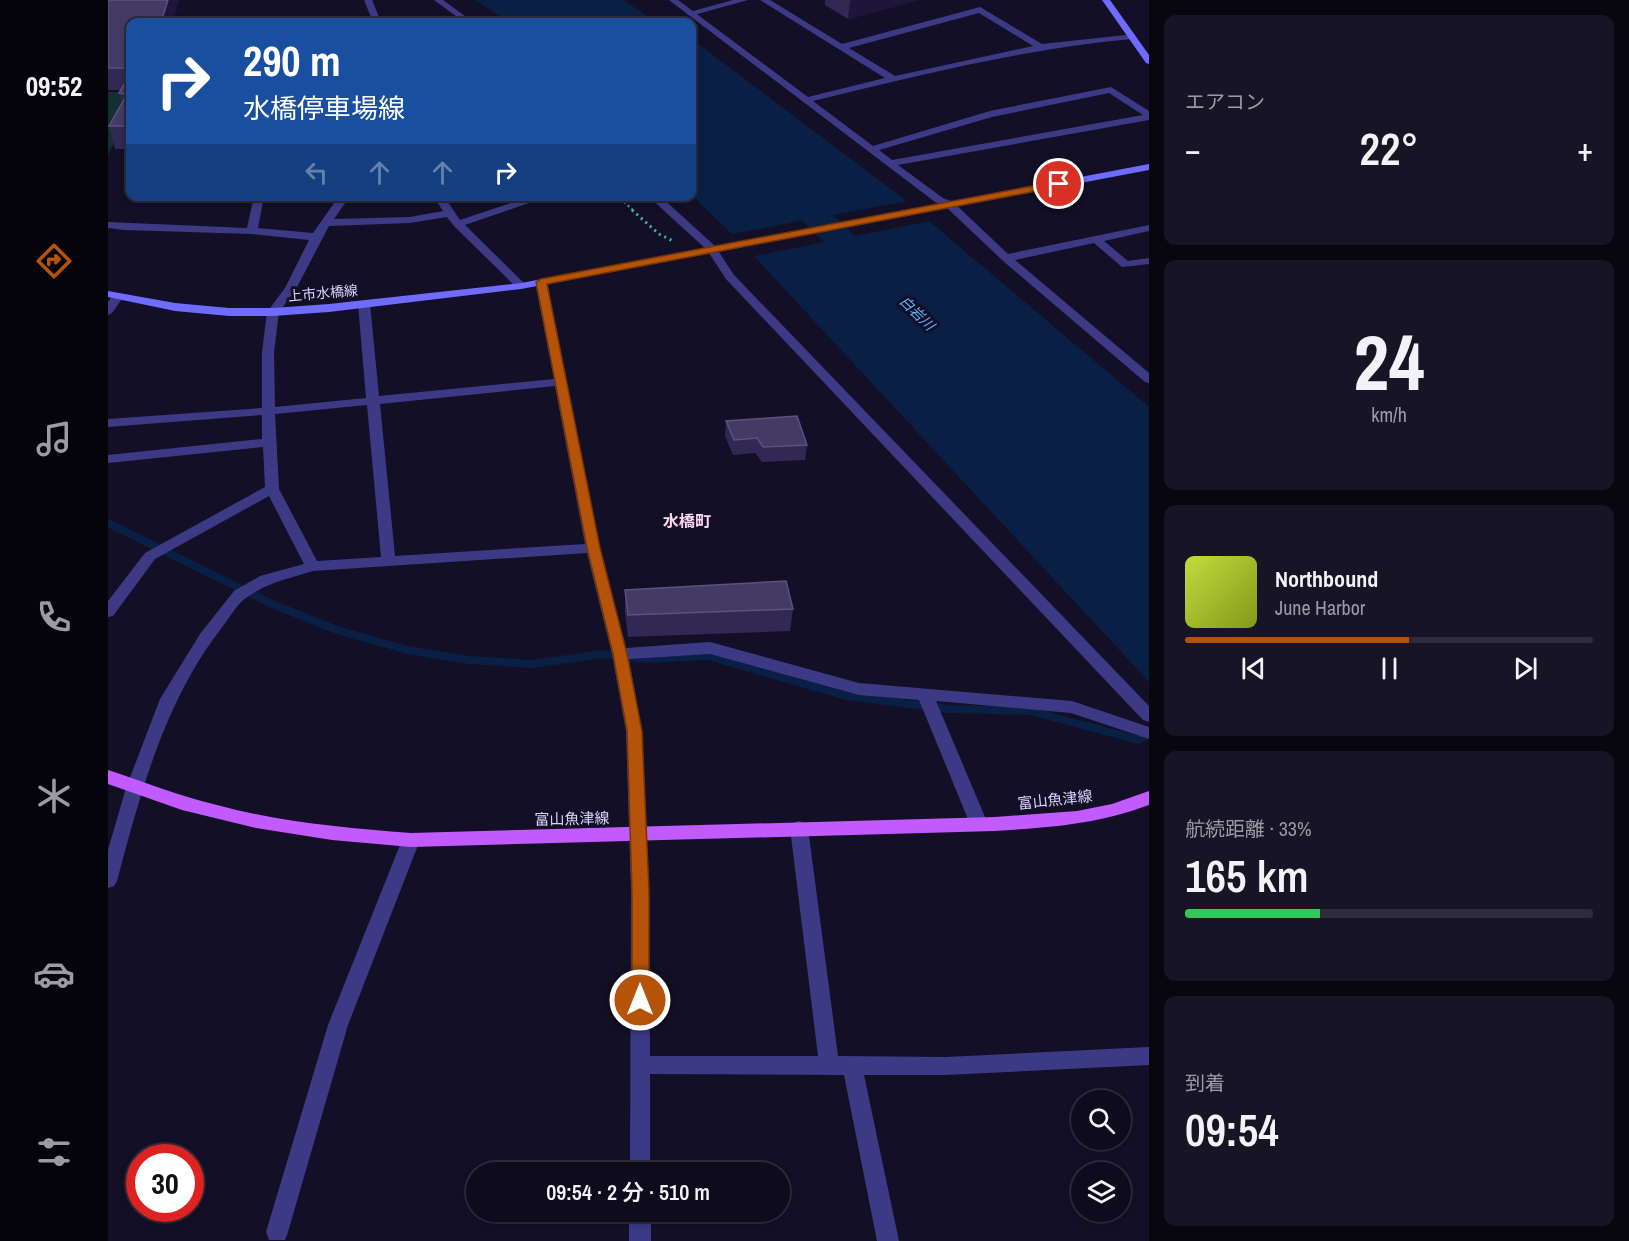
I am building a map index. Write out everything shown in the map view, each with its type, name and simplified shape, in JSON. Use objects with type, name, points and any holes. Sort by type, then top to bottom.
[{"type":"main road","points":[[1106,0],[1149,61]]},
{"type":"main road","name":"上市水橋線","points":[[113,295],[175,307],[229,312],[273,312],[521,286],[711,248],[1149,167]]},
{"type":"main road","name":"富山魚津線","points":[[108,777],[135,788],[220,814],[272,826],[347,837],[411,840],[979,824],[1077,818],[1113,811],[1149,798]]},
{"type":"street","points":[[368,0],[375,18]]},
{"type":"street","points":[[438,0],[463,18]]},
{"type":"street","points":[[673,0],[873,148],[890,164],[939,200],[949,204],[1006,258],[1149,379]]},
{"type":"street","points":[[690,13],[744,0]]},
{"type":"street","points":[[764,0],[894,79]]},
{"type":"street","points":[[975,0],[984,9],[1039,46]]},
{"type":"street","points":[[841,47],[984,9],[1018,23]]},
{"type":"street","points":[[806,100],[1039,46],[1083,39],[1132,36]]},
{"type":"street","points":[[873,148],[990,114],[1111,90],[1149,116]]},
{"type":"street","points":[[890,164],[1149,116]]},
{"type":"street","points":[[252,231],[258,201]]},
{"type":"street","points":[[313,566],[272,489],[268,352],[273,312],[290,288],[316,237],[341,201]]},
{"type":"street","points":[[442,201],[458,224],[521,286]]},
{"type":"street","points":[[458,224],[529,201]]},
{"type":"street","points":[[659,201],[711,248],[730,277],[1149,716]]},
{"type":"street","points":[[326,223],[410,220],[450,213]]},
{"type":"street","points":[[108,225],[252,231],[316,237]]},
{"type":"street","points":[[1006,258],[1149,228]]},
{"type":"street","points":[[1096,238],[1126,265],[1149,261]]},
{"type":"street","points":[[541,282],[594,548],[620,654],[634,731],[640,891],[640,1162]]},
{"type":"street","points":[[108,312],[113,295]]},
{"type":"street","points":[[364,304],[388,559]]},
{"type":"street","points":[[108,423],[268,411],[561,382]]},
{"type":"street","points":[[108,459],[269,442]]},
{"type":"street","points":[[108,612],[150,556],[272,489]]},
{"type":"street","points":[[108,881],[135,788],[166,703],[205,638],[239,594],[265,580],[313,566],[388,559],[594,548]]},
{"type":"street","points":[[620,654],[710,648],[859,689],[1072,707],[1149,733]]},
{"type":"street","points":[[925,695],[979,824]]},
{"type":"street","points":[[799,828],[829,1066]]},
{"type":"street","points":[[277,1232],[338,1025],[411,840]]},
{"type":"street","points":[[640,1065],[945,1066],[1149,1056]]},
{"type":"street","points":[[852,1066],[888,1241]]},
{"type":"street","points":[[640,1222],[640,1241]]},
{"type":"path","points":[[624,202],[659,234],[694,252]]},
{"type":"green space","points":[[108,92],[126,92],[126,117],[108,155]]},
{"type":"water","points":[[475,0],[624,0],[649,18],[502,18]]},
{"type":"water","points":[[696,42],[907,201],[732,234],[696,200]]},
{"type":"water","points":[[929,221],[1149,407],[1149,682],[754,256]]},
{"type":"building","points":[[108,0],[168,0],[162,18],[126,18],[126,68],[108,68]]},
{"type":"building","points":[[126,81],[126,94],[119,93]]},
{"type":"building","points":[[126,96],[126,126],[109,126]]},
{"type":"building","points":[[797,416],[807,445],[763,447],[757,438],[734,440],[726,421]]},
{"type":"building","points":[[786,581],[793,609],[628,615],[625,590]]},
{"type":"waterway","name":"白岩川","points":[[696,96],[757,147],[807,208],[882,280]]},
{"type":"waterway","points":[[108,523],[272,604],[337,630],[408,650],[470,660],[533,664],[602,654],[648,659],[708,656],[846,696],[949,709],[1030,711],[1139,740],[1149,733]]},
{"type":"district","name":"水橋町","points":[[687,521]]},
{"type":"route","points":[[640,1000],[640,891],[634,731],[620,654],[594,548],[541,282],[711,248],[1059,184]]}]
